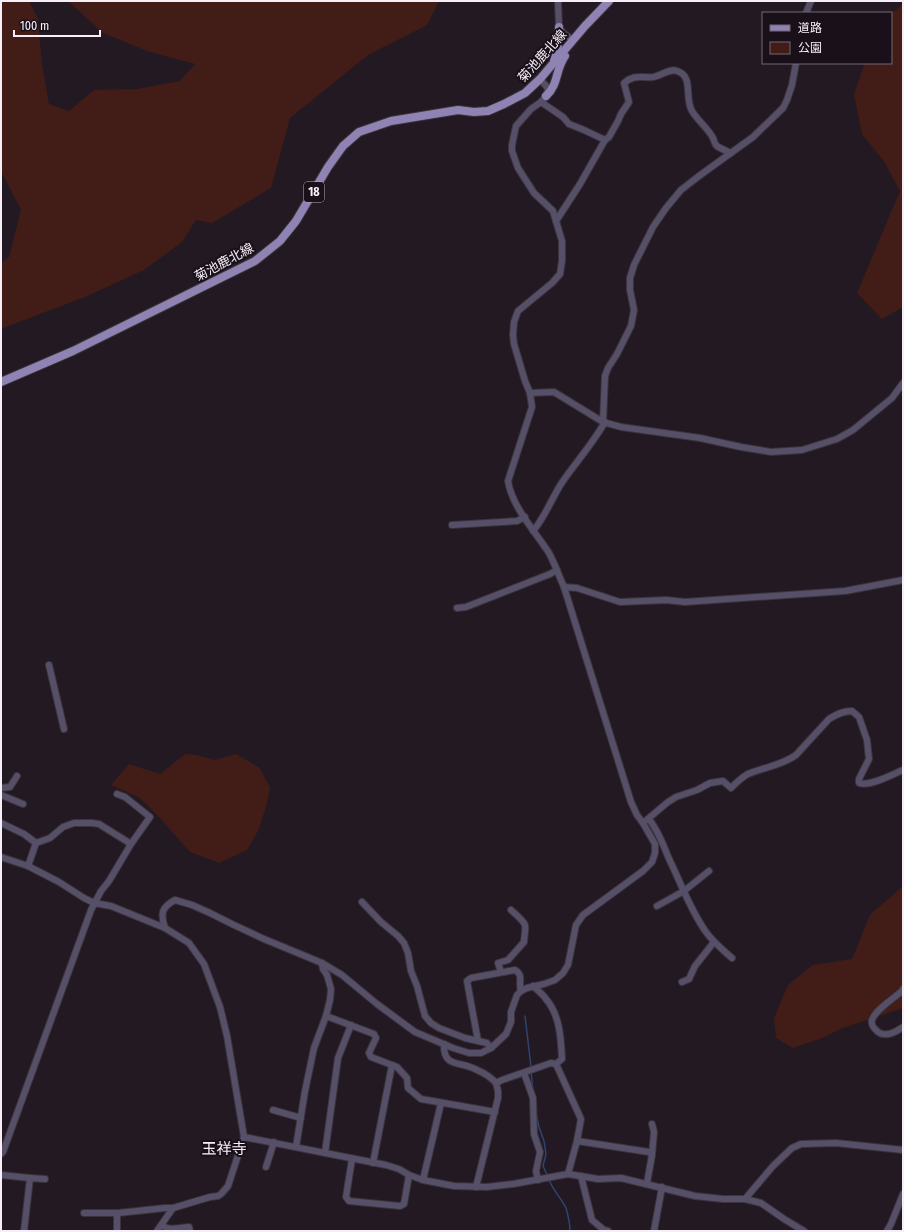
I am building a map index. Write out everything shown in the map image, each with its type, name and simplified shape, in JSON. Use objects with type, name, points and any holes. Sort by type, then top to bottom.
[{"type":"main road","name":"菊池鹿北線","points":[[1,382],[73,351],[255,261],[280,241],[296,221],[328,167],[344,146],[359,132],[391,121],[427,115],[458,110],[474,112],[488,111],[524,93],[540,79],[609,1]]},
{"type":"main road","points":[[553,64],[558,45],[559,27]]},
{"type":"main road","points":[[544,99],[554,86],[561,62],[575,38]]},
{"type":"street","points":[[558,1],[559,27],[562,33],[575,38]]},
{"type":"street","points":[[806,12],[811,1]]},
{"type":"street","points":[[533,531],[539,524],[563,482],[595,439],[604,422],[605,376],[631,326],[634,310],[630,290],[630,278],[634,265],[653,227],[681,190],[753,137],[783,108],[792,85],[796,64]]},
{"type":"street","points":[[556,221],[629,102],[624,84],[630,78],[639,76],[653,77],[671,70],[677,71],[685,76],[688,82],[688,102],[692,111],[707,128],[717,146],[731,153]]},
{"type":"street","points":[[540,79],[547,87],[548,91],[544,99],[527,113],[516,126],[512,151],[518,168],[534,192],[553,211],[562,242],[562,261],[560,274],[552,283],[518,311],[514,322],[514,344],[524,381],[530,393],[532,407],[508,481],[509,489],[533,531],[549,554],[564,588],[630,802],[637,815],[646,821],[661,838],[668,858],[705,930],[714,942],[732,958]]},
{"type":"street","points":[[544,99],[569,124],[605,140]]},
{"type":"street","points":[[530,393],[554,392],[604,422],[621,427],[700,438],[771,452],[802,450],[837,439],[853,430],[892,398],[903,383]]},
{"type":"street","points":[[452,525],[517,521],[525,517]]},
{"type":"street","points":[[457,608],[466,607],[557,570]]},
{"type":"street","points":[[564,588],[577,588],[620,602],[666,600],[685,602],[845,591],[903,580]]},
{"type":"street","points":[[49,665],[64,729]]},
{"type":"street","points":[[646,821],[676,797],[697,790],[710,783],[723,781],[730,788],[747,774],[791,759],[829,719],[845,711],[852,711],[858,717],[867,740],[869,759],[859,779],[859,783],[864,784],[903,770]]},
{"type":"street","points":[[1,788],[10,787],[17,776]]},
{"type":"street","points":[[1,1154],[94,903],[150,817],[125,797],[116,794]]},
{"type":"street","points":[[1,795],[23,804]]},
{"type":"street","points":[[164,928],[162,910],[175,900],[210,912],[234,925],[322,963],[342,975],[405,1026],[415,1032],[469,1053],[481,1053],[491,1048],[506,1034],[511,1022],[511,1012],[517,995],[521,991],[554,980],[563,973],[568,965],[576,925],[583,915],[643,871],[652,862],[655,854],[655,844],[646,821]]},
{"type":"street","points":[[1,823],[24,834],[36,843]]},
{"type":"street","points":[[36,843],[50,838],[63,827],[74,823],[92,823],[99,824],[132,844]]},
{"type":"street","points":[[28,866],[36,843]]},
{"type":"street","points":[[1,857],[28,866],[59,882],[94,903],[111,906],[164,928],[189,943],[204,964],[220,1007],[227,1036],[244,1137],[228,1186],[218,1196],[173,1208],[117,1213],[84,1213]]},
{"type":"street","points":[[657,906],[684,891],[709,871]]},
{"type":"street","points":[[362,902],[404,943],[408,953],[411,971],[426,1016],[431,1023],[439,1028],[465,1038],[487,1043],[491,1048]]},
{"type":"street","points":[[501,972],[498,963],[508,960],[524,942],[524,923],[511,910]]},
{"type":"street","points":[[682,982],[689,979],[695,966],[714,942]]},
{"type":"street","points":[[296,1147],[314,1048],[326,1016],[330,1000],[331,989],[327,974],[322,969],[322,963]]},
{"type":"street","points":[[478,1041],[467,981],[471,978],[515,970],[521,976],[519,986],[521,991]]},
{"type":"street","points":[[496,1083],[552,1063],[556,1064],[562,1059],[558,1022],[551,1005],[533,986]]},
{"type":"street","points":[[903,989],[902,992],[880,1009],[872,1021],[874,1028],[880,1033],[887,1035],[895,1033],[903,1027]]},
{"type":"street","points":[[326,1016],[374,1034],[376,1038],[369,1053],[371,1056],[397,1067],[407,1078],[408,1088],[421,1099],[495,1112]]},
{"type":"street","points":[[325,1153],[338,1058],[351,1025]]},
{"type":"street","points":[[444,1044],[445,1056],[450,1062],[474,1068],[493,1080],[496,1083],[498,1091],[495,1112],[476,1187]]},
{"type":"street","points":[[556,1064],[581,1119],[568,1174]]},
{"type":"street","points":[[373,1163],[392,1065]]},
{"type":"street","points":[[524,1072],[533,1098],[534,1134],[540,1152],[536,1171],[538,1180]]},
{"type":"street","points":[[423,1180],[441,1103]]},
{"type":"street","points":[[273,1110],[301,1118]]},
{"type":"street","points":[[647,1183],[654,1132],[652,1124]]},
{"type":"street","points":[[244,1137],[399,1169],[409,1175],[423,1180],[454,1186],[476,1187],[513,1184],[568,1174],[598,1179],[621,1178],[647,1183],[695,1196],[723,1199],[745,1199],[761,1203],[804,1231]]},
{"type":"street","points":[[577,1141],[649,1152],[652,1155]]},
{"type":"street","points":[[266,1167],[274,1142]]},
{"type":"street","points":[[745,1199],[773,1166],[792,1148],[801,1144],[836,1143],[903,1150]]},
{"type":"street","points":[[352,1159],[346,1197],[348,1201],[400,1206],[404,1204],[409,1175]]},
{"type":"street","points":[[1,1175],[45,1179]]},
{"type":"street","points":[[582,1176],[592,1220],[604,1230],[608,1231]]},
{"type":"street","points":[[24,1231],[30,1178]]},
{"type":"street","points":[[654,1231],[662,1187]]},
{"type":"street","points":[[887,1231],[892,1224],[903,1194]]},
{"type":"street","points":[[157,1231],[173,1208]]},
{"type":"street","points":[[117,1213],[117,1231]]},
{"type":"street","points":[[162,1225],[169,1229],[189,1227],[190,1231]]},
{"type":"green space","points":[[1,1],[29,1],[38,19],[42,65],[49,104],[69,111],[94,90],[137,89],[180,81],[195,64],[147,51],[103,33],[68,1],[439,1],[427,25],[368,55],[290,118],[271,188],[212,223],[196,220],[182,242],[144,270],[85,297],[1,330],[1,262],[9,257],[21,210],[1,171]]},
{"type":"green space","points":[[903,4],[903,307],[882,319],[857,293],[900,191],[885,163],[862,134],[854,94],[865,64],[892,64],[892,13]]},
{"type":"green space","points":[[185,754],[197,755],[215,760],[236,754],[260,768],[270,788],[266,807],[258,831],[247,850],[219,863],[190,852],[140,798],[111,785],[129,764],[160,774]]},
{"type":"green space","points":[[903,886],[903,1008],[840,1029],[825,1037],[793,1048],[776,1038],[774,1018],[788,985],[813,965],[852,959],[870,915]]},
{"type":"waterway","points":[[525,1016],[531,1067]]},
{"type":"waterway","points":[[531,1071],[533,1091]]},
{"type":"waterway","points":[[536,1113],[546,1154],[543,1166],[548,1177]]},
{"type":"waterway","points":[[549,1180],[566,1208],[570,1231]]},
{"type":"district","name":"玉祥寺","points":[[224,1149]]}]
